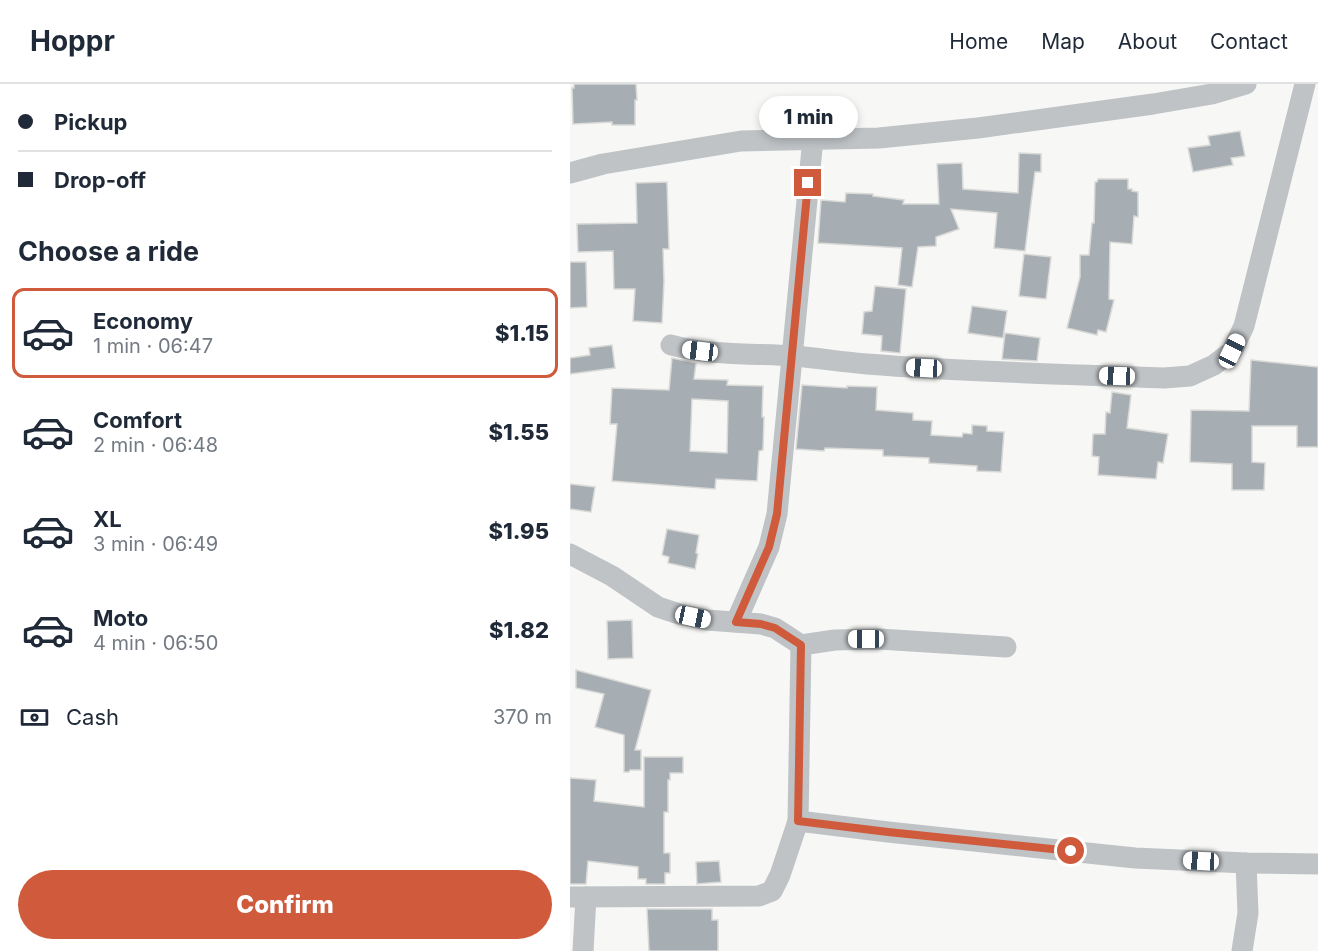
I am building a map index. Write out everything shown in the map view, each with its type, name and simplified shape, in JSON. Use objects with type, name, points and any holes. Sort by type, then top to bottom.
[{"type":"street","points":[[570,173],[603,164],[741,141],[879,138],[978,128],[1153,104],[1212,94],[1246,84]]},
{"type":"street","points":[[671,345],[684,349],[716,352],[963,370],[1164,378],[1190,376],[1214,365],[1232,351],[1244,326],[1305,84]]},
{"type":"street","points":[[736,622],[769,547],[777,514],[813,138]]},
{"type":"street","points":[[570,554],[612,576],[658,606],[706,620],[761,624],[775,628],[801,645],[835,640],[879,639],[1006,647]]},
{"type":"street","points":[[583,951],[578,897],[759,896],[772,891],[780,875],[798,821],[801,645]]},
{"type":"street","points":[[798,821],[900,834],[1123,856],[1246,863],[1318,864]]},
{"type":"street","points":[[1242,951],[1248,913],[1246,863]]},
{"type":"building","points":[[574,84],[636,84],[635,125],[612,125],[612,122],[573,124],[572,88]]},
{"type":"building","points":[[1240,131],[1245,156],[1231,158],[1233,165],[1193,172],[1188,148],[1210,145],[1208,136]]},
{"type":"building","points":[[1019,153],[1041,154],[1041,172],[1035,172],[1025,251],[994,248],[997,213],[951,209],[959,229],[936,237],[936,246],[918,247],[912,287],[898,285],[902,248],[818,243],[821,200],[845,202],[846,193],[873,194],[873,196],[904,200],[903,204],[939,204],[937,164],[962,163],[963,189],[1018,193]]},
{"type":"building","points":[[1098,179],[1128,179],[1128,189],[1138,192],[1138,217],[1134,216],[1132,244],[1110,242],[1109,299],[1114,300],[1106,332],[1098,330],[1097,335],[1067,328],[1080,277],[1080,255],[1089,255],[1092,223],[1094,223],[1095,182]]},
{"type":"building","points":[[667,182],[669,249],[663,249],[662,323],[633,321],[635,289],[614,289],[613,251],[578,252],[577,224],[637,223],[636,183]]},
{"type":"building","points":[[1024,254],[1051,257],[1046,299],[1019,296]]},
{"type":"building","points":[[570,262],[586,262],[587,307],[570,308]]},
{"type":"building","points":[[875,286],[906,289],[900,353],[881,351],[882,336],[862,334],[864,312],[872,311]]},
{"type":"building","points":[[972,306],[1007,311],[1003,338],[968,333]]},
{"type":"building","points":[[1005,333],[1040,338],[1037,361],[1002,359]]},
{"type":"building","points":[[612,345],[615,368],[570,374],[570,358],[590,355],[589,348]]},
{"type":"building","points":[[672,358],[696,363],[694,379],[728,380],[727,385],[763,386],[763,450],[759,451],[757,481],[716,479],[715,489],[612,481],[617,424],[610,424],[612,388],[669,390]],"holes":[[[692,399],[728,401],[727,453],[690,451]]]},
{"type":"building","points":[[1251,360],[1318,367],[1318,447],[1297,447],[1297,426],[1252,426],[1252,462],[1265,463],[1264,490],[1232,490],[1232,464],[1190,462],[1191,410],[1249,411]]},
{"type":"building","points":[[802,385],[877,387],[876,410],[913,413],[913,420],[932,421],[931,435],[962,437],[963,433],[972,434],[972,425],[987,426],[987,431],[1004,432],[1001,472],[977,471],[977,466],[929,463],[929,458],[883,456],[883,450],[796,449]]},
{"type":"building","points":[[1112,392],[1131,395],[1127,428],[1168,434],[1163,463],[1158,462],[1156,479],[1098,475],[1099,457],[1092,456],[1093,434],[1105,434],[1106,412],[1110,413]]},
{"type":"building","points":[[570,484],[595,487],[591,512],[570,509]]},
{"type":"building","points":[[667,529],[699,535],[695,569],[668,563],[669,557],[662,555]]},
{"type":"building","points":[[632,620],[633,658],[608,659],[607,621]]},
{"type":"building","points":[[576,670],[651,690],[635,750],[641,750],[641,770],[624,772],[624,735],[595,727],[604,694],[576,688]]},
{"type":"building","points":[[644,757],[683,757],[683,773],[670,773],[670,780],[668,780],[668,812],[664,812],[664,853],[670,853],[670,873],[665,873],[665,884],[646,884],[646,879],[638,879],[638,867],[588,861],[586,884],[570,884],[570,778],[596,780],[594,801],[644,807]]},
{"type":"building","points":[[719,861],[721,882],[697,884],[696,862]]},
{"type":"building","points":[[647,909],[712,909],[712,920],[718,920],[718,951],[649,951]]},
{"type":"route","points":[[808,183],[777,514],[769,547],[736,622],[761,624],[775,628],[801,645],[798,821],[1071,851]]}]
